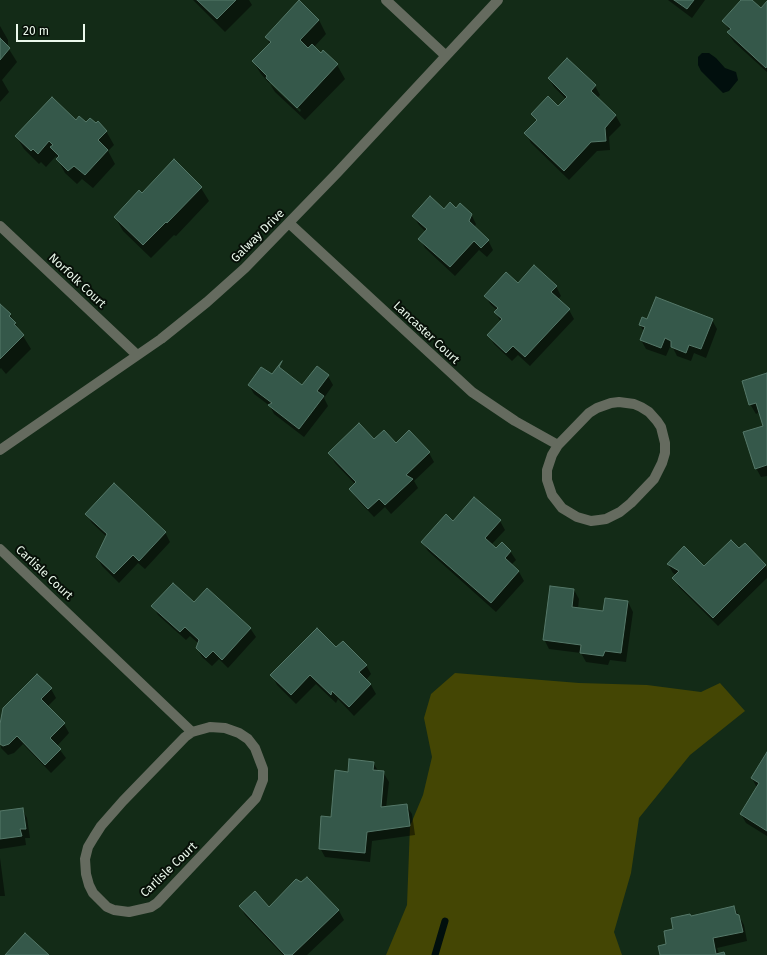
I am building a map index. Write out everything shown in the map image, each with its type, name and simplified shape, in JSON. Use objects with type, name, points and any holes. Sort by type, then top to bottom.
[{"type":"street","points":[[386,0],[446,56]]},
{"type":"street","name":"Galway Drive","points":[[0,450],[161,339],[207,302],[245,268],[498,0]]},
{"type":"street","name":"Lancaster Court","points":[[289,223],[472,392],[515,420],[558,445]]},
{"type":"street","name":"Norfolk Court","points":[[0,226],[137,355]]},
{"type":"street","points":[[619,402],[634,404],[653,416],[661,427],[665,443],[665,453],[654,479],[631,503],[612,517],[591,521],[570,514],[562,508],[552,495],[547,480],[547,470],[552,455],[558,445],[589,413],[597,408],[619,402]]},
{"type":"street","name":"Carlisle Court","points":[[0,549],[192,732]]},
{"type":"street","name":"Carlisle Court","points":[[210,726],[225,728],[248,739],[255,748],[263,769],[263,780],[256,798],[162,898],[151,907],[130,912],[107,907],[93,893],[88,885],[85,867],[88,847],[101,826],[178,743],[192,732],[210,726]]},
{"type":"shaded area","points":[[702,53],[709,53],[725,68],[736,72],[738,80],[729,91],[723,93],[701,71],[698,65],[698,57]]},
{"type":"shaded area","points":[[455,673],[579,683],[647,685],[701,692],[720,683],[745,711],[690,755],[639,818],[631,873],[614,932],[622,955],[386,955],[407,905],[410,826],[423,795],[432,757],[424,718],[431,694]]},
{"type":"building","points":[[197,0],[236,0],[217,19]]},
{"type":"building","points":[[299,0],[319,20],[300,40],[308,48],[312,44],[321,53],[323,50],[338,64],[297,108],[266,78],[267,76],[252,61],[271,42],[265,37]]},
{"type":"building","points":[[674,0],[694,0],[687,9]]},
{"type":"building","points":[[741,0],[752,0],[761,8],[767,1],[766,68],[727,32],[731,29],[722,21]]},
{"type":"building","points":[[0,38],[10,48],[0,60]]},
{"type":"building","points":[[567,58],[596,85],[591,91],[616,115],[605,128],[606,141],[591,142],[564,171],[524,133],[537,120],[531,114],[548,96],[558,106],[567,97],[548,78]]},
{"type":"building","points":[[52,97],[76,120],[79,116],[86,122],[90,118],[96,123],[98,121],[107,131],[98,140],[108,150],[85,175],[74,166],[68,171],[56,159],[59,156],[50,147],[53,145],[49,141],[38,154],[33,149],[31,151],[15,136]]},
{"type":"building","points":[[174,159],[202,187],[143,245],[114,217],[139,190],[142,193]]},
{"type":"building","points":[[430,196],[444,209],[450,202],[456,208],[460,203],[472,214],[469,221],[489,240],[481,248],[474,241],[450,267],[418,239],[427,229],[412,216]]},
{"type":"building","points":[[534,265],[557,286],[551,292],[570,309],[525,357],[513,346],[506,353],[487,335],[502,319],[494,312],[498,308],[484,296],[506,272],[518,283]]},
{"type":"building","points":[[656,297],[713,319],[701,349],[689,345],[686,353],[671,347],[671,341],[665,338],[661,348],[640,340],[645,327],[639,325],[642,317],[647,319]]},
{"type":"building","points":[[0,304],[11,314],[9,316],[24,335],[0,359]]},
{"type":"building","points":[[282,361],[279,367],[302,385],[317,366],[329,375],[317,391],[324,396],[299,429],[268,405],[272,403],[248,385],[261,367],[272,374]]},
{"type":"building","points":[[767,373],[767,465],[755,469],[743,432],[763,426],[756,403],[749,405],[742,381]]},
{"type":"building","points":[[359,423],[374,439],[384,430],[396,443],[409,430],[430,452],[406,475],[413,479],[385,505],[379,499],[368,509],[349,489],[356,482],[328,453]]},
{"type":"building","points":[[114,483],[166,532],[139,561],[133,555],[114,574],[96,557],[107,534],[85,514]]},
{"type":"building","points":[[474,497],[501,520],[485,538],[496,548],[502,542],[511,551],[505,558],[519,571],[491,603],[421,542],[446,514],[453,521]]},
{"type":"building","points":[[731,540],[739,548],[745,543],[766,565],[713,618],[672,578],[679,571],[667,564],[684,546],[704,566]]},
{"type":"building","points":[[173,583],[194,602],[207,588],[251,628],[222,660],[213,651],[206,658],[196,648],[199,640],[185,627],[180,632],[151,606]]},
{"type":"building","points":[[550,586],[574,589],[572,607],[603,611],[605,598],[628,601],[621,653],[605,651],[603,656],[580,653],[581,645],[543,640]]},
{"type":"building","points":[[317,628],[336,647],[343,641],[367,665],[359,672],[371,684],[349,707],[332,691],[331,695],[310,675],[291,695],[270,675]]},
{"type":"building","points":[[37,674],[52,688],[41,699],[65,723],[50,738],[61,749],[45,765],[17,736],[9,744],[3,746],[0,744],[0,724],[3,708]]},
{"type":"building","points":[[767,752],[767,831],[740,814],[759,783],[751,778]]},
{"type":"building","points":[[349,759],[374,762],[373,770],[384,771],[381,807],[407,804],[410,826],[367,832],[365,853],[319,849],[321,816],[331,817],[335,770],[348,772]]},
{"type":"building","points":[[23,808],[26,829],[20,829],[22,836],[0,839],[0,811]]},
{"type":"building","points":[[307,877],[339,910],[292,955],[285,955],[239,906],[255,891],[269,907],[296,879],[301,882]]},
{"type":"building","points":[[734,906],[736,914],[739,915],[743,932],[713,938],[716,954],[724,952],[725,955],[660,955],[658,946],[666,944],[664,931],[673,929],[671,918],[690,914],[691,916]]},
{"type":"building","points":[[25,933],[49,955],[5,955]]},
{"type":"waterway","points":[[435,955],[445,921]]}]
